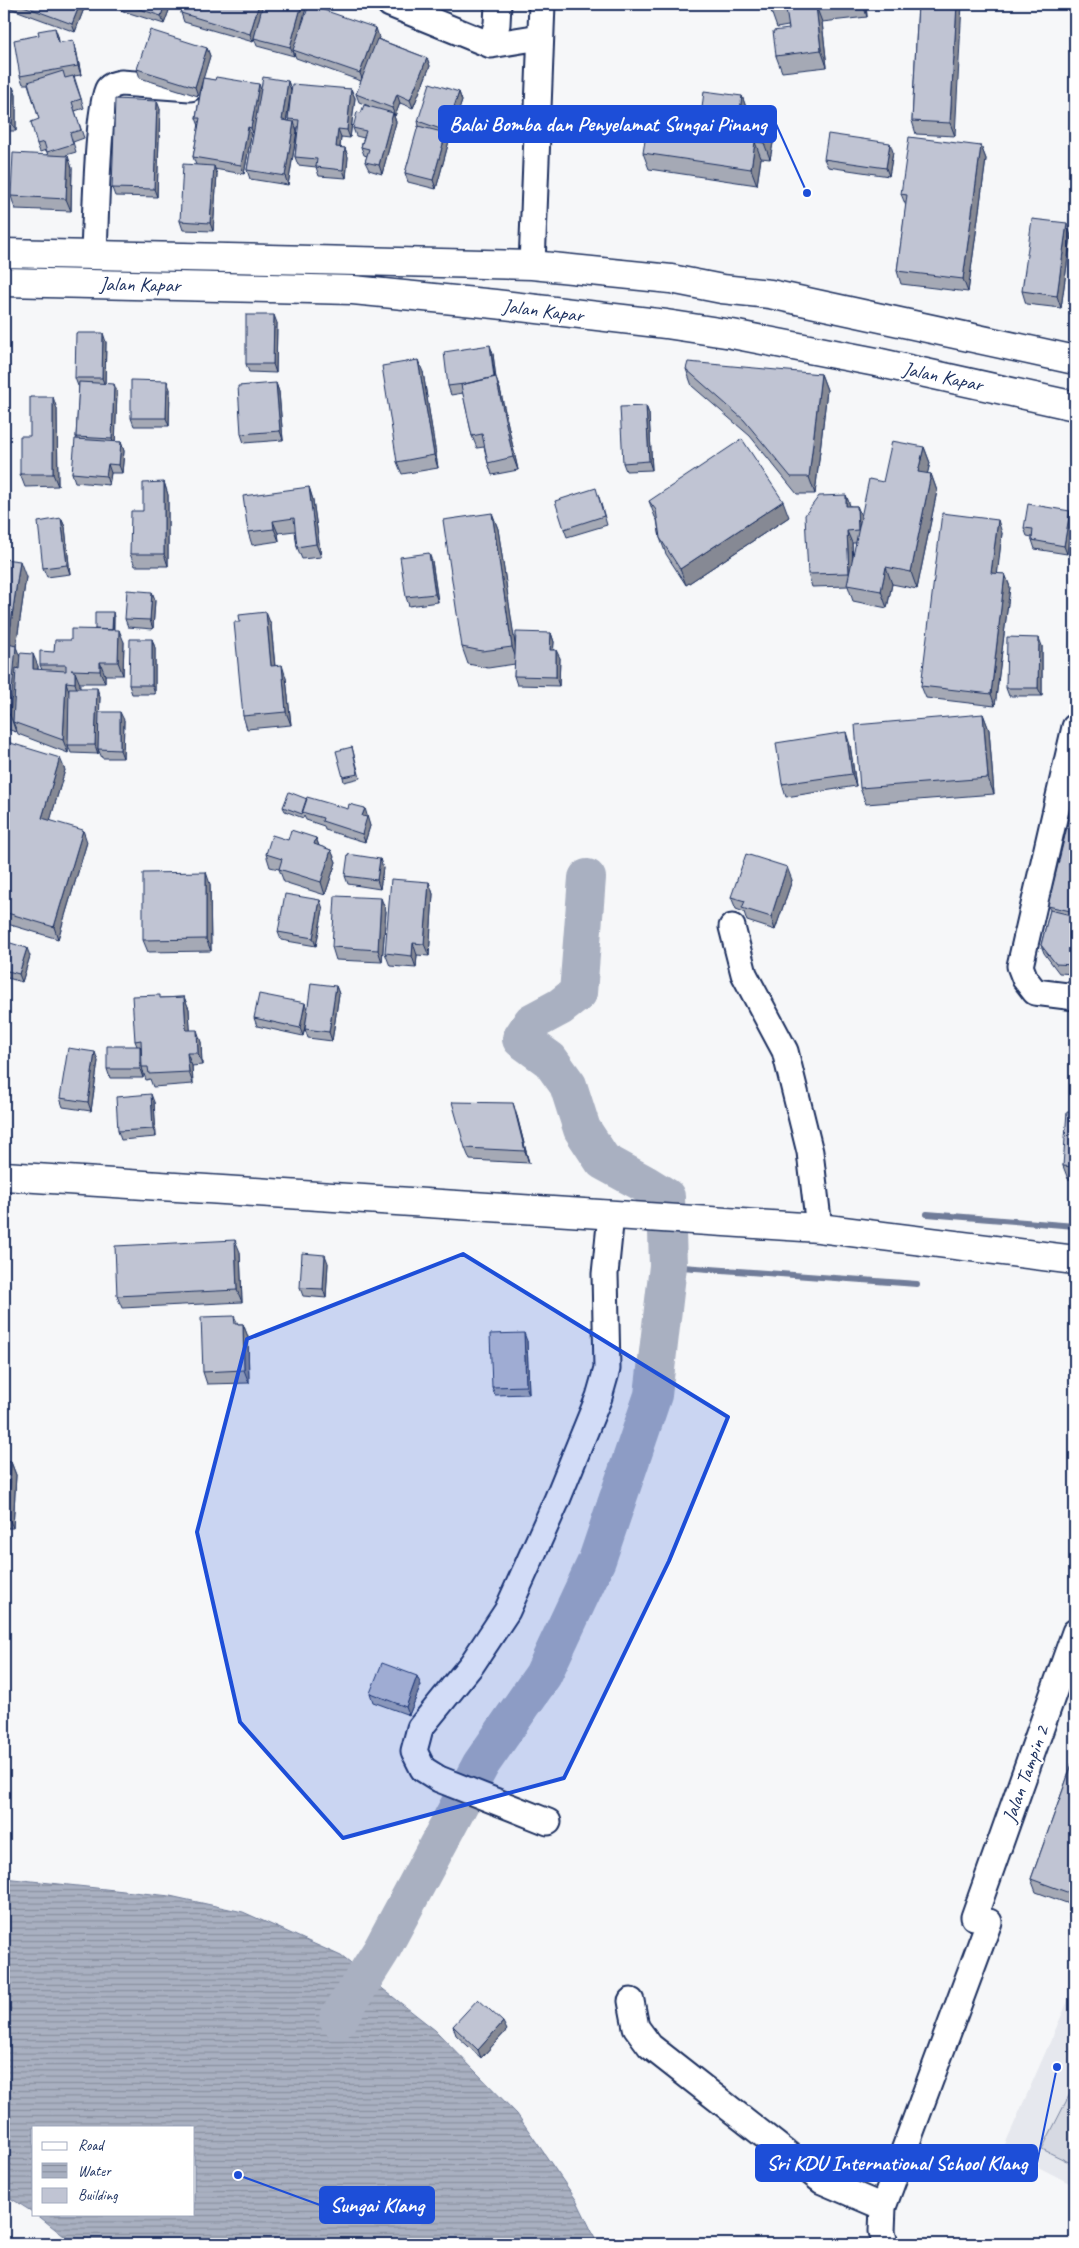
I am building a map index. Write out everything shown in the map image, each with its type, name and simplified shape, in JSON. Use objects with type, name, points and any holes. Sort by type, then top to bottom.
[{"type":"main road","name":"Jalan Kapar","points":[[4,253],[532,264],[671,279],[722,289],[770,294],[1075,360]]},
{"type":"main road","name":"Jalan Kapar","points":[[4,282],[353,290],[495,304],[666,324],[732,334],[876,362],[1075,406]]},
{"type":"main road","points":[[4,1176],[819,1228],[1075,1260]]},
{"type":"street","points":[[390,4],[491,45],[540,37]]},
{"type":"street","points":[[491,45],[497,24],[498,4]]},
{"type":"street","points":[[532,264],[542,4]]},
{"type":"street","points":[[94,255],[102,113],[108,90],[113,85],[121,83],[190,88]]},
{"type":"street","points":[[1075,727],[1020,966],[1025,979],[1035,992],[1075,997]]},
{"type":"street","points":[[732,927],[744,974],[785,1051],[810,1152],[819,1228]]},
{"type":"street","points":[[548,1822],[439,1779],[423,1769],[414,1751],[420,1728],[472,1664],[507,1611],[557,1500],[599,1397],[607,1369],[605,1274],[622,1216]]},
{"type":"street","name":"Jalan Tampin 2","points":[[885,2244],[882,2231],[883,2207],[982,1919],[1075,1632]]},
{"type":"street","points":[[631,2001],[636,2027],[650,2046],[822,2181],[883,2207]]},
{"type":"highlighted area","points":[[463,1254],[728,1417],[669,1561],[564,1778],[343,1838],[240,1722],[197,1532],[247,1339]]},
{"type":"shaded area","points":[[1075,1985],[1075,2186],[1003,2149]]},
{"type":"shaded area","points":[[1075,2084],[1075,2165],[1042,2149]]},
{"type":"water","points":[[4,1878],[170,1896],[243,1912],[341,1956],[435,2030],[517,2114],[577,2201],[598,2244],[74,2244],[39,2216],[195,2216],[195,2126],[32,2126],[32,2212],[4,2194]]},
{"type":"building","points":[[18,4],[80,4],[72,24]]},
{"type":"building","points":[[124,4],[165,4],[161,16]]},
{"type":"building","points":[[184,4],[259,4],[250,34],[181,13]]},
{"type":"building","points":[[263,4],[302,4],[290,47],[254,38]]},
{"type":"building","points":[[770,4],[834,4],[816,6],[821,50],[776,56],[773,31],[789,29],[786,9],[771,11]]},
{"type":"building","points":[[918,4],[957,4],[950,123],[912,121]]},
{"type":"building","points":[[309,5],[376,28],[360,73],[293,50]]},
{"type":"building","points":[[4,7],[6,8],[4,31]]},
{"type":"building","points":[[55,28],[58,43],[73,40],[78,66],[20,76],[14,40],[39,35],[38,31]]},
{"type":"building","points":[[150,30],[207,48],[195,87],[137,69]]},
{"type":"building","points":[[377,39],[427,58],[410,100],[397,94],[392,108],[356,94]]},
{"type":"building","points":[[63,71],[65,78],[73,76],[81,99],[72,102],[81,130],[70,133],[73,144],[47,152],[44,142],[37,144],[31,122],[39,119],[28,82]]},
{"type":"building","points":[[216,77],[259,84],[251,128],[248,127],[241,165],[193,157],[200,118],[196,118],[203,78],[215,80]]},
{"type":"building","points":[[263,77],[288,81],[282,120],[294,122],[285,176],[247,170]]},
{"type":"building","points":[[430,83],[459,92],[446,131],[418,121]]},
{"type":"building","points":[[292,84],[351,89],[347,130],[338,129],[336,147],[345,148],[343,170],[316,167],[317,159],[295,157],[299,120],[288,119]]},
{"type":"building","points":[[4,87],[13,87],[12,123],[4,122]]},
{"type":"building","points":[[704,91],[742,96],[739,118],[768,122],[764,143],[755,142],[751,169],[643,153],[650,110],[701,117]]},
{"type":"building","points":[[115,99],[157,101],[154,189],[112,188]]},
{"type":"building","points":[[364,105],[393,113],[379,165],[365,162],[369,149],[361,147],[366,131],[353,128],[357,112],[361,113]]},
{"type":"building","points":[[418,126],[446,133],[433,180],[405,173]]},
{"type":"building","points":[[828,134],[890,143],[886,168],[824,159]]},
{"type":"building","points":[[909,137],[981,146],[963,279],[897,271],[907,195],[901,194]]},
{"type":"building","points":[[13,153],[68,156],[66,199],[11,196]]},
{"type":"building","points":[[183,164],[214,166],[210,223],[180,221]]},
{"type":"building","points":[[1032,219],[1067,223],[1057,296],[1022,291]]},
{"type":"building","points":[[246,315],[274,315],[273,364],[246,364]]},
{"type":"building","points":[[76,333],[103,333],[102,378],[75,378]]},
{"type":"building","points":[[490,345],[494,377],[448,386],[444,352]]},
{"type":"building","points":[[418,360],[434,455],[397,462],[382,366]]},
{"type":"building","points":[[688,362],[821,374],[809,477],[791,477],[744,420],[686,369]]},
{"type":"building","points":[[496,377],[513,457],[488,463],[482,434],[472,436],[461,385]]},
{"type":"building","points":[[131,380],[167,381],[166,418],[131,418]]},
{"type":"building","points":[[79,382],[114,384],[112,439],[76,437]]},
{"type":"building","points":[[276,383],[280,431],[241,434],[238,386]]},
{"type":"building","points":[[30,397],[53,397],[53,474],[20,474],[20,436],[30,436]]},
{"type":"building","points":[[646,406],[649,461],[623,463],[620,407]]},
{"type":"building","points":[[75,439],[121,442],[119,465],[108,464],[106,476],[72,473]]},
{"type":"building","points":[[742,439],[783,501],[680,569],[660,538],[656,510],[649,501]]},
{"type":"building","points":[[892,441],[924,447],[918,472],[931,474],[911,572],[886,567],[881,591],[847,585],[869,479],[883,482]]},
{"type":"building","points":[[164,482],[164,554],[130,554],[131,511],[143,511],[143,483]]},
{"type":"building","points":[[309,487],[316,544],[297,547],[294,518],[273,521],[274,529],[248,532],[243,496]]},
{"type":"building","points":[[596,488],[604,516],[564,529],[555,501]]},
{"type":"building","points":[[846,495],[846,506],[857,506],[858,530],[847,531],[849,573],[808,574],[805,515],[819,496]]},
{"type":"building","points":[[1028,504],[1070,511],[1064,546],[1032,540],[1033,529],[1024,528]]},
{"type":"building","points":[[492,513],[512,647],[482,651],[462,647],[443,520]]},
{"type":"building","points":[[942,513],[998,520],[991,573],[1005,574],[991,694],[921,686]]},
{"type":"building","points":[[61,518],[67,565],[43,568],[38,522]]},
{"type":"building","points":[[429,553],[435,594],[406,597],[400,557]]},
{"type":"building","points":[[4,559],[20,561],[8,644],[16,646],[10,715],[4,714]]},
{"type":"building","points":[[127,590],[152,592],[150,620],[125,619]]},
{"type":"building","points":[[95,612],[113,612],[112,630],[95,629]]},
{"type":"building","points":[[266,612],[271,666],[282,665],[286,712],[243,716],[234,622],[240,622],[239,615]]},
{"type":"building","points":[[71,629],[119,630],[118,662],[100,662],[100,671],[71,670],[75,672],[75,683],[66,682],[63,740],[13,722],[16,668],[19,669],[20,653],[33,654],[33,669],[66,671],[66,665],[40,665],[40,651],[54,652],[55,640],[71,640]]},
{"type":"building","points":[[516,632],[551,633],[550,650],[556,650],[556,677],[514,676]]},
{"type":"building","points":[[1007,637],[1039,638],[1038,688],[1006,688]]},
{"type":"building","points":[[130,639],[152,639],[152,685],[129,685]]},
{"type":"building","points":[[69,688],[97,688],[95,745],[68,745]]},
{"type":"building","points":[[99,712],[120,712],[120,750],[98,749]]},
{"type":"building","points":[[983,714],[988,778],[860,788],[855,725]]},
{"type":"building","points":[[846,732],[852,774],[782,784],[776,743]]},
{"type":"building","points":[[4,741],[60,758],[42,818],[83,830],[54,927],[4,912]]},
{"type":"building","points":[[352,747],[358,774],[343,777],[336,751]]},
{"type":"building","points":[[289,792],[307,799],[302,814],[283,807]]},
{"type":"building","points":[[1075,794],[1075,912],[1048,906]]},
{"type":"building","points":[[307,797],[348,809],[349,804],[365,808],[362,816],[367,817],[362,834],[322,821],[323,818],[302,812]]},
{"type":"building","points":[[291,830],[316,838],[314,844],[331,850],[321,882],[279,869],[282,859],[266,854],[272,835],[288,840]]},
{"type":"building","points":[[348,854],[380,859],[377,880],[345,876]]},
{"type":"building","points":[[746,854],[787,867],[771,917],[742,908],[745,901],[731,897]]},
{"type":"building","points":[[206,872],[206,939],[143,940],[143,873]]},
{"type":"building","points":[[391,879],[429,882],[424,944],[413,943],[412,956],[385,953]]},
{"type":"building","points":[[285,894],[320,900],[313,938],[278,932]]},
{"type":"building","points":[[335,896],[381,898],[378,950],[332,947]]},
{"type":"building","points":[[1050,910],[1075,916],[1075,965],[1056,964],[1041,945]]},
{"type":"building","points":[[4,941],[27,948],[19,974],[4,970]]},
{"type":"building","points":[[311,983],[336,986],[329,1032],[305,1029]]},
{"type":"building","points":[[259,994],[305,1003],[300,1028],[254,1018]]},
{"type":"building","points":[[160,995],[160,998],[184,997],[186,1030],[197,1030],[198,1053],[187,1053],[189,1072],[149,1074],[148,1067],[142,1067],[141,1040],[135,1041],[132,996]]},
{"type":"building","points":[[107,1046],[140,1046],[140,1069],[107,1069]]},
{"type":"building","points":[[68,1048],[95,1052],[88,1102],[60,1098]]},
{"type":"building","points":[[151,1094],[153,1129],[118,1131],[116,1097]]},
{"type":"building","points":[[452,1102],[513,1103],[525,1151],[465,1148]]},
{"type":"building","points":[[1067,1111],[1075,1112],[1075,1167],[1063,1166]]},
{"type":"building","points":[[235,1240],[237,1290],[117,1296],[115,1246]]},
{"type":"building","points":[[302,1253],[325,1255],[323,1289],[300,1288]]},
{"type":"building","points":[[234,1316],[235,1324],[243,1324],[244,1370],[203,1372],[201,1317]]},
{"type":"building","points":[[524,1333],[526,1386],[492,1387],[490,1334]]},
{"type":"building","points":[[4,1462],[11,1462],[8,1516],[4,1515]]},
{"type":"building","points":[[382,1663],[417,1676],[406,1707],[370,1693]]},
{"type":"building","points":[[1075,1756],[1075,1895],[1031,1879]]},
{"type":"building","points":[[478,1999],[503,2022],[478,2050],[453,2026]]},
{"type":"waterway","points":[[338,2019],[381,1951],[481,1764],[543,1675],[597,1560],[653,1395],[668,1266],[666,1197],[603,1161],[582,1129],[568,1085],[550,1060],[521,1039],[532,1022],[560,1007],[578,993],[587,878]]},
{"type":"waterway","points":[[927,1214],[1075,1226]]},
{"type":"waterway","points":[[668,1266],[917,1284]]},
{"type":"place","name":"Balai Bomba dan Penyelamat Sungai Pinang","points":[[807,193]]},
{"type":"place","name":"Sri KDU International School Klang","points":[[1057,2067]]},
{"type":"place","name":"Sungai Klang","points":[[238,2175]]}]
